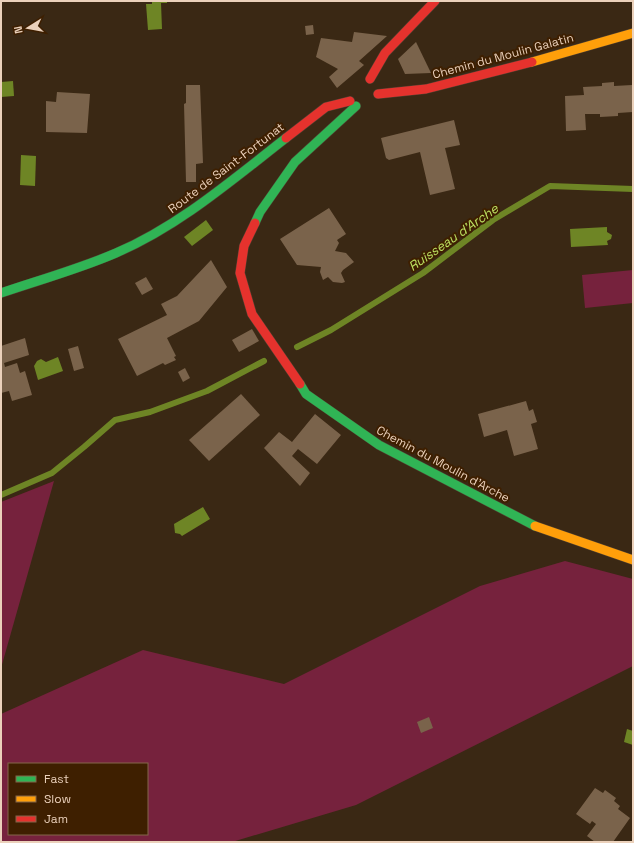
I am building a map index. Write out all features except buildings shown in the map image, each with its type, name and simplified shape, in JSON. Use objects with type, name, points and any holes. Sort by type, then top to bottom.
[{"type":"street","points":[[360,78],[370,79],[385,53],[435,1]]},
{"type":"street","name":"Chemin du Moulin Galatin","points":[[370,79],[376,85],[377,97],[426,89],[564,54],[633,33]]},
{"type":"street","points":[[348,91],[356,105]]},
{"type":"street","name":"Route de Saint-Fortunat","points":[[1,293],[116,253],[167,226],[196,208],[326,107],[356,105]]},
{"type":"street","name":"Chemin du Moulin d'Arche","points":[[356,105],[295,162],[260,212],[244,246],[240,273],[252,314],[306,394],[379,445],[523,521],[569,540],[633,560]]},
{"type":"shaded area","points":[[152,1],[167,1],[167,3],[161,3],[162,29],[148,30],[146,4],[152,4]]},
{"type":"shaded area","points":[[13,81],[14,96],[1,97],[1,82]]},
{"type":"shaded area","points":[[21,155],[36,156],[35,186],[20,185]]},
{"type":"shaded area","points":[[206,220],[213,230],[192,246],[184,237]]},
{"type":"shaded area","points":[[607,227],[607,232],[612,235],[611,239],[607,241],[608,245],[571,247],[570,229]]},
{"type":"shaded area","points":[[633,270],[633,303],[585,308],[582,275]]},
{"type":"shaded area","points":[[58,357],[63,371],[38,380],[34,366],[37,361],[41,359],[46,362]]},
{"type":"shaded area","points":[[54,481],[1,668],[1,502]]},
{"type":"shaded area","points":[[203,507],[210,519],[182,536],[175,533],[174,524]]},
{"type":"shaded area","points":[[565,561],[633,579],[633,666],[356,805],[232,842],[1,842],[1,714],[143,650],[284,684],[480,586]]},
{"type":"shaded area","points":[[627,729],[633,731],[633,745],[624,742]]},
{"type":"waterway","name":"Ruisseau d'Arche","points":[[297,347],[331,330],[423,273],[493,220],[550,186],[633,189]]},
{"type":"waterway","name":"Ruisseau d'Arche","points":[[1,495],[52,473],[115,420],[150,412],[207,391],[264,361]]},
{"type":"traffic: fast","points":[[255,223],[260,212],[295,162],[356,106]]},
{"type":"traffic: fast","points":[[1,293],[88,264],[116,253],[162,230],[225,186],[286,138]]},
{"type":"traffic: fast","points":[[300,384],[306,394],[379,445],[535,526]]},
{"type":"traffic: slow","points":[[532,62],[633,33]]},
{"type":"traffic: slow","points":[[535,526],[633,560]]},
{"type":"traffic: jam","points":[[370,79],[385,53],[435,1]]},
{"type":"traffic: jam","points":[[378,94],[426,89],[532,62]]},
{"type":"traffic: jam","points":[[286,138],[326,107],[350,101]]},
{"type":"traffic: jam","points":[[255,223],[244,246],[240,273],[252,314],[300,384]]}]
